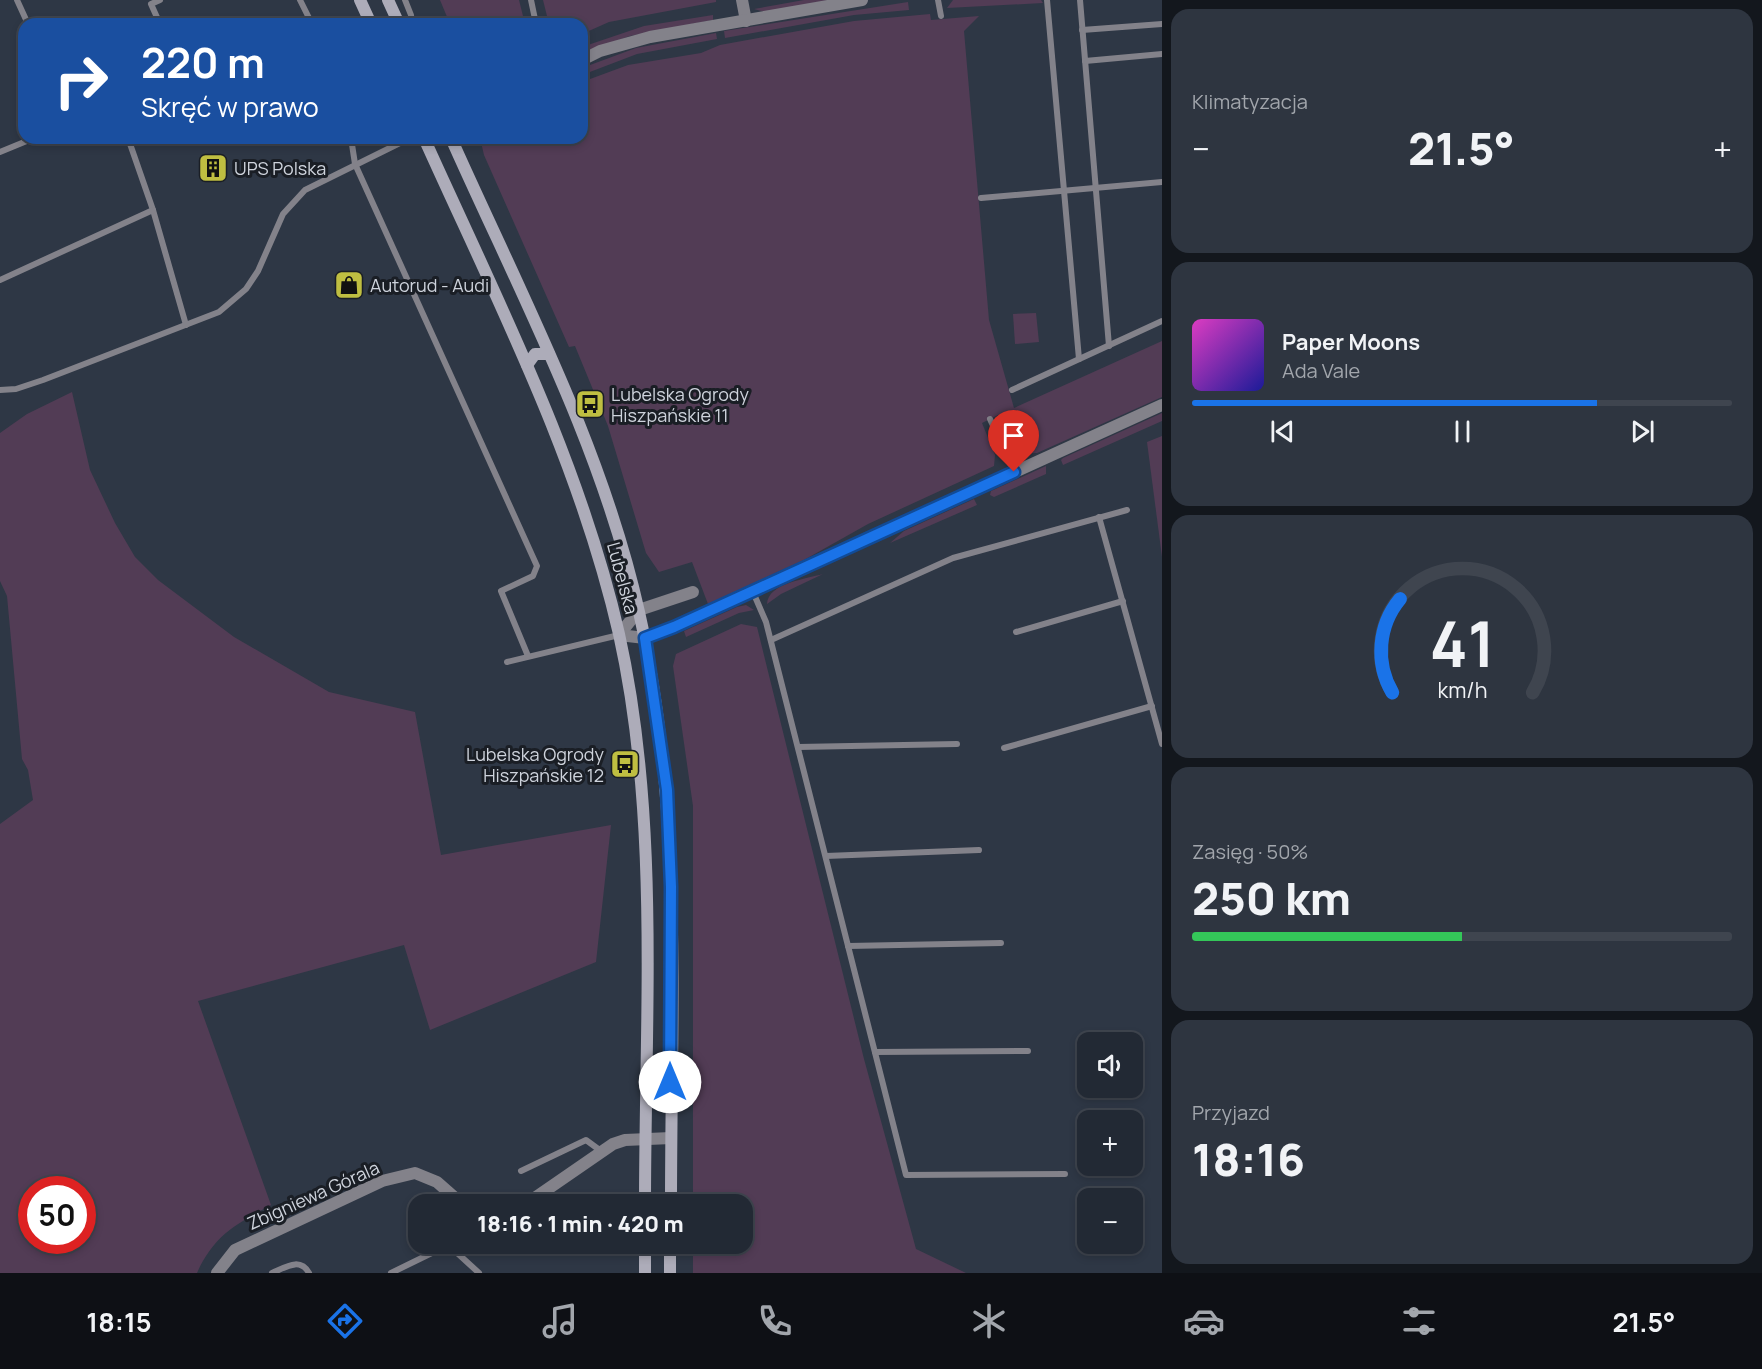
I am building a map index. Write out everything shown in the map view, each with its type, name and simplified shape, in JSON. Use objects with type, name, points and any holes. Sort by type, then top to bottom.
[{"type":"main road","points":[[360,0],[368,18]]},
{"type":"main road","points":[[388,0],[396,18]]},
{"type":"main road","name":"Lubelska","points":[[427,144],[541,394],[576,484],[598,554],[619,635],[638,752],[644,830],[645,1194]]},
{"type":"main road","name":"Lubelska","points":[[454,144],[549,354],[604,489],[645,638],[657,710],[669,834],[670,1194]]},
{"type":"main road","points":[[527,365],[535,354],[549,354]]},
{"type":"main road","points":[[645,1254],[645,1273]]},
{"type":"main road","points":[[670,1254],[670,1273]]},
{"type":"street","points":[[742,0],[746,21]]},
{"type":"street","points":[[588,57],[600,51],[650,37],[862,0]]},
{"type":"street","points":[[619,635],[645,638],[753,592],[1162,405]]},
{"type":"street","points":[[619,635],[639,610],[693,592]]},
{"type":"street","points":[[541,1194],[602,1152],[625,1140],[671,1138]]},
{"type":"street","name":"Zbigniewa Górala","points":[[217,1273],[235,1250],[382,1181],[415,1173],[437,1182],[451,1194]]},
{"type":"lane","points":[[17,0],[25,18]]},
{"type":"lane","points":[[158,18],[152,4],[160,0]]},
{"type":"lane","points":[[300,0],[309,18]]},
{"type":"lane","points":[[405,0],[411,18]]},
{"type":"lane","points":[[531,0],[535,18]]},
{"type":"lane","points":[[938,0],[941,16]]},
{"type":"lane","points":[[1047,0],[1078,360]]},
{"type":"lane","points":[[1080,0],[1109,346]]},
{"type":"lane","points":[[1082,30],[1162,24]]},
{"type":"lane","points":[[1085,61],[1162,54]]},
{"type":"lane","points":[[0,152],[19,144]]},
{"type":"lane","points":[[130,144],[153,210],[186,325]]},
{"type":"lane","points":[[352,144],[355,164],[537,566],[533,576],[501,591],[528,656]]},
{"type":"lane","points":[[0,390],[16,389],[43,380],[219,312],[246,289],[258,271],[276,227],[291,202],[305,190],[398,144]]},
{"type":"lane","points":[[981,198],[1162,182]]},
{"type":"lane","points":[[0,280],[153,210]]},
{"type":"lane","points":[[1012,390],[1162,321]]},
{"type":"lane","points":[[990,418],[1014,472]]},
{"type":"lane","points":[[771,640],[953,558],[1127,510]]},
{"type":"lane","points":[[1100,518],[1162,744]]},
{"type":"lane","points":[[753,592],[771,640],[906,1176],[1065,1174]]},
{"type":"lane","points":[[1016,632],[1123,602]]},
{"type":"lane","points":[[507,662],[619,635]]},
{"type":"lane","points":[[1004,748],[1152,706]]},
{"type":"lane","points":[[798,747],[957,744]]},
{"type":"lane","points":[[826,855],[979,850]]},
{"type":"lane","points":[[849,946],[1001,943]]},
{"type":"lane","points":[[875,1052],[1028,1050]]},
{"type":"lane","points":[[521,1171],[586,1140],[602,1152]]},
{"type":"lane","points":[[391,1273],[430,1254]]},
{"type":"lane","points":[[458,1254],[479,1273]]},
{"type":"lane","points":[[272,1273],[296,1263],[302,1264],[309,1273]]},
{"type":"shaded area","points":[[440,0],[519,0],[524,18],[448,18]]},
{"type":"shaded area","points":[[543,0],[716,0],[716,2],[609,22],[588,31],[588,18],[548,18]]},
{"type":"shaded area","points":[[804,0],[830,0],[765,12],[754,9]]},
{"type":"shaded area","points":[[953,0],[1041,0],[1043,3],[947,8]]},
{"type":"shaded area","points":[[908,2],[909,10],[854,15],[725,38],[724,31]]},
{"type":"shaded area","points":[[930,14],[931,20],[979,16],[964,31],[989,320],[1014,408],[1162,341],[1162,397],[1037,453],[1028,453],[1016,447],[998,415],[982,423],[995,455],[994,466],[868,524],[804,560],[708,604],[692,562],[659,572],[646,553],[608,426],[575,346],[569,347],[484,155],[481,144],[588,144],[588,80],[628,65],[701,53],[720,45],[854,21]]},
{"type":"shaded area","points":[[713,15],[713,20],[630,36],[588,51],[588,45],[644,26]]},
{"type":"shaded area","points":[[716,33],[717,39],[637,54],[588,73],[588,66],[636,48]]},
{"type":"shaded area","points":[[1036,313],[1039,342],[1015,344],[1013,314]]},
{"type":"shaded area","points":[[72,392],[90,470],[115,523],[135,557],[158,580],[234,637],[329,692],[415,712],[441,855],[611,825],[596,962],[430,1030],[404,945],[198,1001],[271,1205],[227,1232],[211,1249],[197,1273],[0,1273],[0,824],[33,800],[28,770],[22,759],[7,596],[0,581],[0,433],[27,414]]},
{"type":"shaded area","points":[[1162,413],[1162,421],[1063,465],[1061,460],[1063,458]]},
{"type":"shaded area","points":[[1162,436],[1162,557],[1147,442]]},
{"type":"shaded area","points":[[1046,466],[1046,474],[994,497],[990,495],[991,491]]},
{"type":"shaded area","points":[[974,499],[977,505],[890,543],[904,531]]},
{"type":"shaded area","points":[[823,574],[781,594],[767,604],[769,597],[781,587]]},
{"type":"shaded area","points":[[746,605],[754,610],[739,613],[686,637],[684,631]]},
{"type":"shaded area","points":[[741,624],[757,627],[864,1059],[916,1249],[966,1273],[693,1273],[693,1254],[753,1254],[753,1194],[693,1194],[693,806],[673,666],[676,654]]},
{"type":"place","name":"UPS Polska","points":[[213,168]]},
{"type":"place","name":"Autorud - Audi","points":[[349,285]]},
{"type":"place","name":"Lubelska Ogrody Hiszpańskie 11","points":[[590,404]]},
{"type":"place","name":"Lubelska Ogrody Hiszpańskie 12","points":[[625,764]]},
{"type":"route","points":[[670,1082],[671,887],[667,790],[645,638],[674,627],[1014,472]]}]
